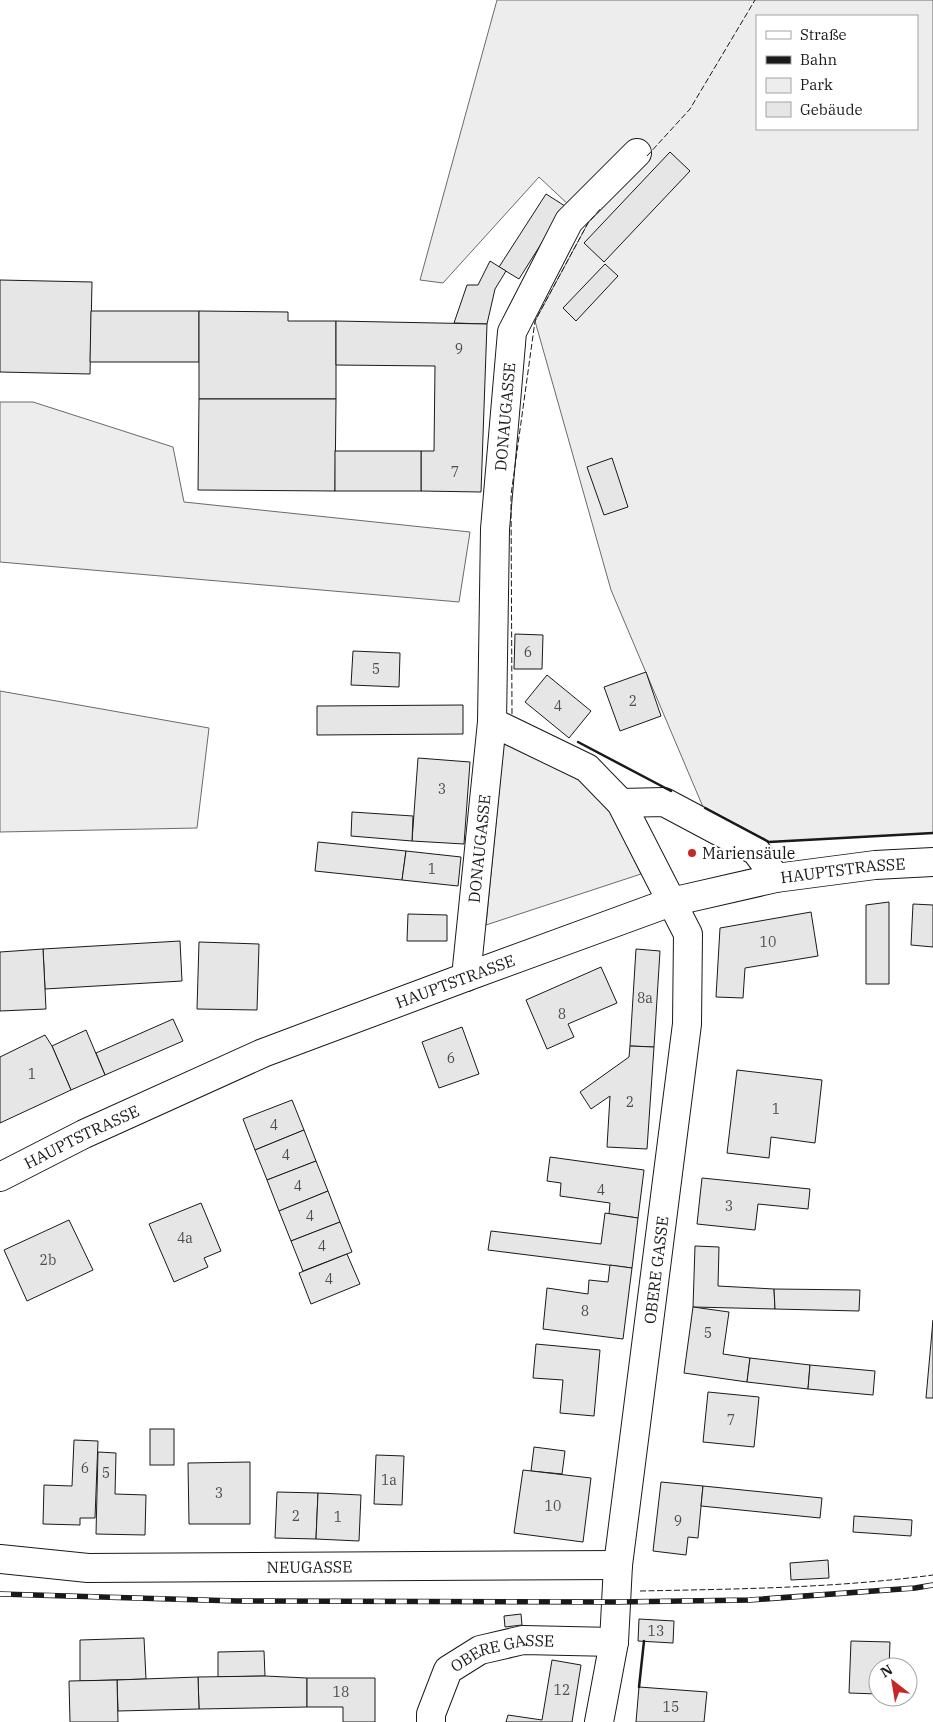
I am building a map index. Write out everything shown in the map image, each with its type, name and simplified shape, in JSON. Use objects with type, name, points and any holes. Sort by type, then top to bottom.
[{"type":"street","name":"DONAUGASSE","points":[[466,977],[492,722],[494,529],[512,332],[569,221],[637,153]]},
{"type":"street","points":[[492,722],[587,768],[621,803],[672,902]]},
{"type":"street","points":[[621,803],[664,802],[756,851],[776,878]]},
{"type":"street","name":"HAUPTSTRASSE","points":[[0,1177],[84,1134],[263,1054],[672,902],[776,878],[875,865],[933,862]]},
{"type":"street","name":"OBERE GASSE","points":[[599,1722],[614,1642],[618,1565],[687,1024],[688,934],[672,902]]},
{"type":"street","name":"NEUGASSE","points":[[0,1559],[88,1568],[618,1565]]},
{"type":"street","name":"OBERE GASSE","points":[[431,1722],[431,1714],[448,1670],[480,1650],[522,1640],[614,1642]]},
{"type":"green space","points":[[497,0],[933,0],[933,833],[769,842],[703,807],[611,590],[535,321],[588,223],[539,177],[443,283],[420,280]]},
{"type":"green space","points":[[0,402],[33,402],[173,447],[184,502],[470,532],[459,602],[0,562]]},
{"type":"green space","points":[[0,691],[209,728],[197,828],[0,832]]},
{"type":"green space","points":[[504,742],[576,763],[611,812],[641,874],[486,925]]},
{"type":"building","points":[[670,152],[690,171],[604,262],[584,243]]},
{"type":"building","points":[[546,194],[565,206],[519,279],[499,267]]},
{"type":"building","points":[[490,261],[506,271],[495,289],[487,324],[454,323],[467,285],[478,285]]},
{"type":"building","points":[[605,264],[618,276],[576,321],[563,308]]},
{"type":"building","points":[[0,280],[92,282],[90,374],[0,372]]},
{"type":"building","points":[[91,311],[199,311],[199,362],[90,362]]},
{"type":"building","points":[[199,311],[288,312],[288,321],[336,321],[336,399],[199,399]]},
{"type":"building","points":[[336,321],[487,324],[481,492],[421,491],[421,451],[434,451],[435,366],[336,365]]},
{"type":"building","points":[[199,399],[336,399],[335,491],[198,490]]},
{"type":"building","points":[[335,451],[421,451],[421,491],[335,491]]},
{"type":"building","points":[[612,458],[628,507],[604,515],[587,467]]},
{"type":"building","points":[[515,634],[543,635],[542,669],[514,669]]},
{"type":"building","points":[[353,651],[400,653],[399,687],[351,685]]},
{"type":"building","points":[[646,672],[661,716],[620,731],[604,687]]},
{"type":"building","points":[[547,675],[591,711],[569,738],[525,702]]},
{"type":"building","points":[[463,705],[463,734],[317,735],[317,706]]},
{"type":"building","points":[[418,758],[470,762],[464,844],[412,841]]},
{"type":"building","points":[[352,812],[413,816],[412,841],[351,836]]},
{"type":"building","points":[[318,842],[406,851],[402,880],[315,871]]},
{"type":"building","points":[[406,851],[461,857],[458,886],[402,880]]},
{"type":"building","points":[[889,902],[889,984],[866,984],[866,905]]},
{"type":"building","points":[[913,904],[933,905],[933,947],[911,945]]},
{"type":"building","points":[[811,912],[818,956],[745,968],[743,998],[716,997],[720,928]]},
{"type":"building","points":[[408,914],[447,915],[447,941],[407,941]]},
{"type":"building","points":[[180,941],[182,981],[45,989],[43,949]]},
{"type":"building","points":[[199,942],[259,944],[257,1010],[197,1009]]},
{"type":"building","points":[[43,949],[46,1009],[0,1011],[0,952]]},
{"type":"building","points":[[636,949],[660,951],[654,1047],[630,1046]]},
{"type":"building","points":[[601,967],[617,1003],[568,1024],[574,1037],[547,1049],[526,1000]]},
{"type":"building","points":[[173,1019],[183,1041],[105,1075],[96,1053]]},
{"type":"building","points":[[462,1027],[479,1074],[439,1088],[422,1042]]},
{"type":"building","points":[[86,1030],[105,1075],[71,1090],[52,1046]]},
{"type":"building","points":[[45,1035],[52,1046],[71,1090],[0,1123],[0,1057]]},
{"type":"building","points":[[630,1046],[654,1047],[647,1149],[607,1147],[610,1096],[591,1109],[580,1092],[629,1057]]},
{"type":"building","points":[[737,1070],[822,1080],[815,1143],[771,1137],[769,1158],[727,1153]]},
{"type":"building","points":[[292,1100],[304,1130],[255,1150],[243,1119]]},
{"type":"building","points":[[304,1130],[316,1161],[267,1180],[255,1150]]},
{"type":"building","points":[[550,1157],[644,1170],[638,1218],[609,1214],[610,1203],[560,1196],[561,1183],[547,1181]]},
{"type":"building","points":[[316,1161],[328,1191],[279,1211],[267,1180]]},
{"type":"building","points":[[702,1178],[810,1189],[808,1209],[758,1204],[755,1230],[697,1224]]},
{"type":"building","points":[[328,1191],[340,1222],[291,1241],[279,1211]]},
{"type":"building","points":[[201,1203],[221,1251],[204,1258],[208,1267],[174,1282],[149,1224]]},
{"type":"building","points":[[605,1213],[638,1218],[632,1268],[488,1250],[491,1231],[601,1244]]},
{"type":"building","points":[[69,1220],[93,1270],[27,1301],[4,1250]]},
{"type":"building","points":[[340,1222],[352,1252],[303,1271],[291,1241]]},
{"type":"building","points":[[695,1246],[719,1247],[718,1286],[774,1289],[775,1309],[693,1307]]},
{"type":"building","points":[[347,1254],[360,1284],[311,1304],[299,1273]]},
{"type":"building","points":[[610,1265],[632,1268],[623,1339],[543,1329],[547,1288],[588,1294],[589,1280],[608,1282]]},
{"type":"building","points":[[774,1289],[860,1290],[859,1311],[775,1309]]},
{"type":"building","points":[[693,1307],[729,1312],[723,1354],[750,1358],[747,1382],[684,1373]]},
{"type":"building","points":[[933,1320],[933,1398],[926,1398]]},
{"type":"building","points":[[536,1344],[600,1350],[594,1416],[560,1413],[563,1380],[533,1378]]},
{"type":"building","points":[[750,1358],[810,1365],[808,1389],[747,1382]]},
{"type":"building","points":[[810,1365],[875,1371],[873,1395],[808,1389]]},
{"type":"building","points":[[708,1392],[759,1397],[754,1447],[703,1442]]},
{"type":"building","points":[[150,1429],[174,1429],[174,1465],[150,1465]]},
{"type":"building","points":[[74,1440],[98,1441],[95,1518],[80,1518],[80,1525],[43,1524],[44,1485],[72,1486]]},
{"type":"building","points":[[534,1447],[565,1451],[562,1474],[531,1471]]},
{"type":"building","points":[[98,1452],[116,1453],[115,1494],[146,1495],[145,1535],[96,1534]]},
{"type":"building","points":[[376,1455],[404,1456],[402,1505],[374,1504]]},
{"type":"building","points":[[250,1462],[250,1524],[189,1524],[188,1463]]},
{"type":"building","points":[[523,1470],[591,1478],[583,1542],[514,1533]]},
{"type":"building","points":[[661,1482],[703,1486],[698,1538],[688,1537],[686,1555],[653,1551]]},
{"type":"building","points":[[703,1486],[822,1498],[820,1518],[701,1506]]},
{"type":"building","points":[[277,1492],[318,1493],[316,1539],[275,1538]]},
{"type":"building","points":[[318,1493],[361,1495],[359,1541],[316,1539]]},
{"type":"building","points":[[854,1516],[912,1520],[911,1536],[853,1532]]},
{"type":"building","points":[[828,1560],[829,1578],[791,1580],[790,1563]]},
{"type":"building","points":[[521,1614],[522,1625],[505,1627],[504,1616]]},
{"type":"building","points":[[639,1619],[674,1621],[673,1643],[638,1641]]},
{"type":"building","points":[[144,1638],[146,1679],[80,1681],[80,1640]]},
{"type":"building","points":[[851,1641],[890,1642],[889,1657],[868,1657],[868,1694],[849,1693]]},
{"type":"building","points":[[264,1651],[265,1676],[218,1677],[218,1652]]},
{"type":"building","points":[[552,1660],[581,1665],[572,1722],[506,1722],[508,1715],[542,1720]]},
{"type":"building","points":[[265,1676],[307,1678],[307,1707],[199,1709],[198,1677]]},
{"type":"building","points":[[198,1677],[199,1709],[118,1711],[117,1680]]},
{"type":"building","points":[[307,1678],[375,1678],[375,1722],[343,1722],[343,1707],[307,1707]]},
{"type":"building","points":[[117,1680],[118,1722],[70,1722],[69,1681]]},
{"type":"building","points":[[639,1687],[707,1692],[704,1722],[636,1722]]},
{"type":"railway","points":[[0,1594],[237,1601],[616,1602],[750,1600],[915,1588],[933,1585]]},
{"type":"fence","points":[[647,156],[690,109],[755,0]]},
{"type":"fence","points":[[512,714],[511,495],[535,321],[588,223],[602,207]]},
{"type":"fence","points":[[640,1591],[824,1585],[933,1575]]},
{"type":"wall","points":[[578,742],[671,791]]},
{"type":"wall","points":[[705,808],[769,842],[933,833]]},
{"type":"wall","points":[[639,1687],[644,1641]]},
{"type":"place","name":"Mariensäule","points":[[692,853]]}]
